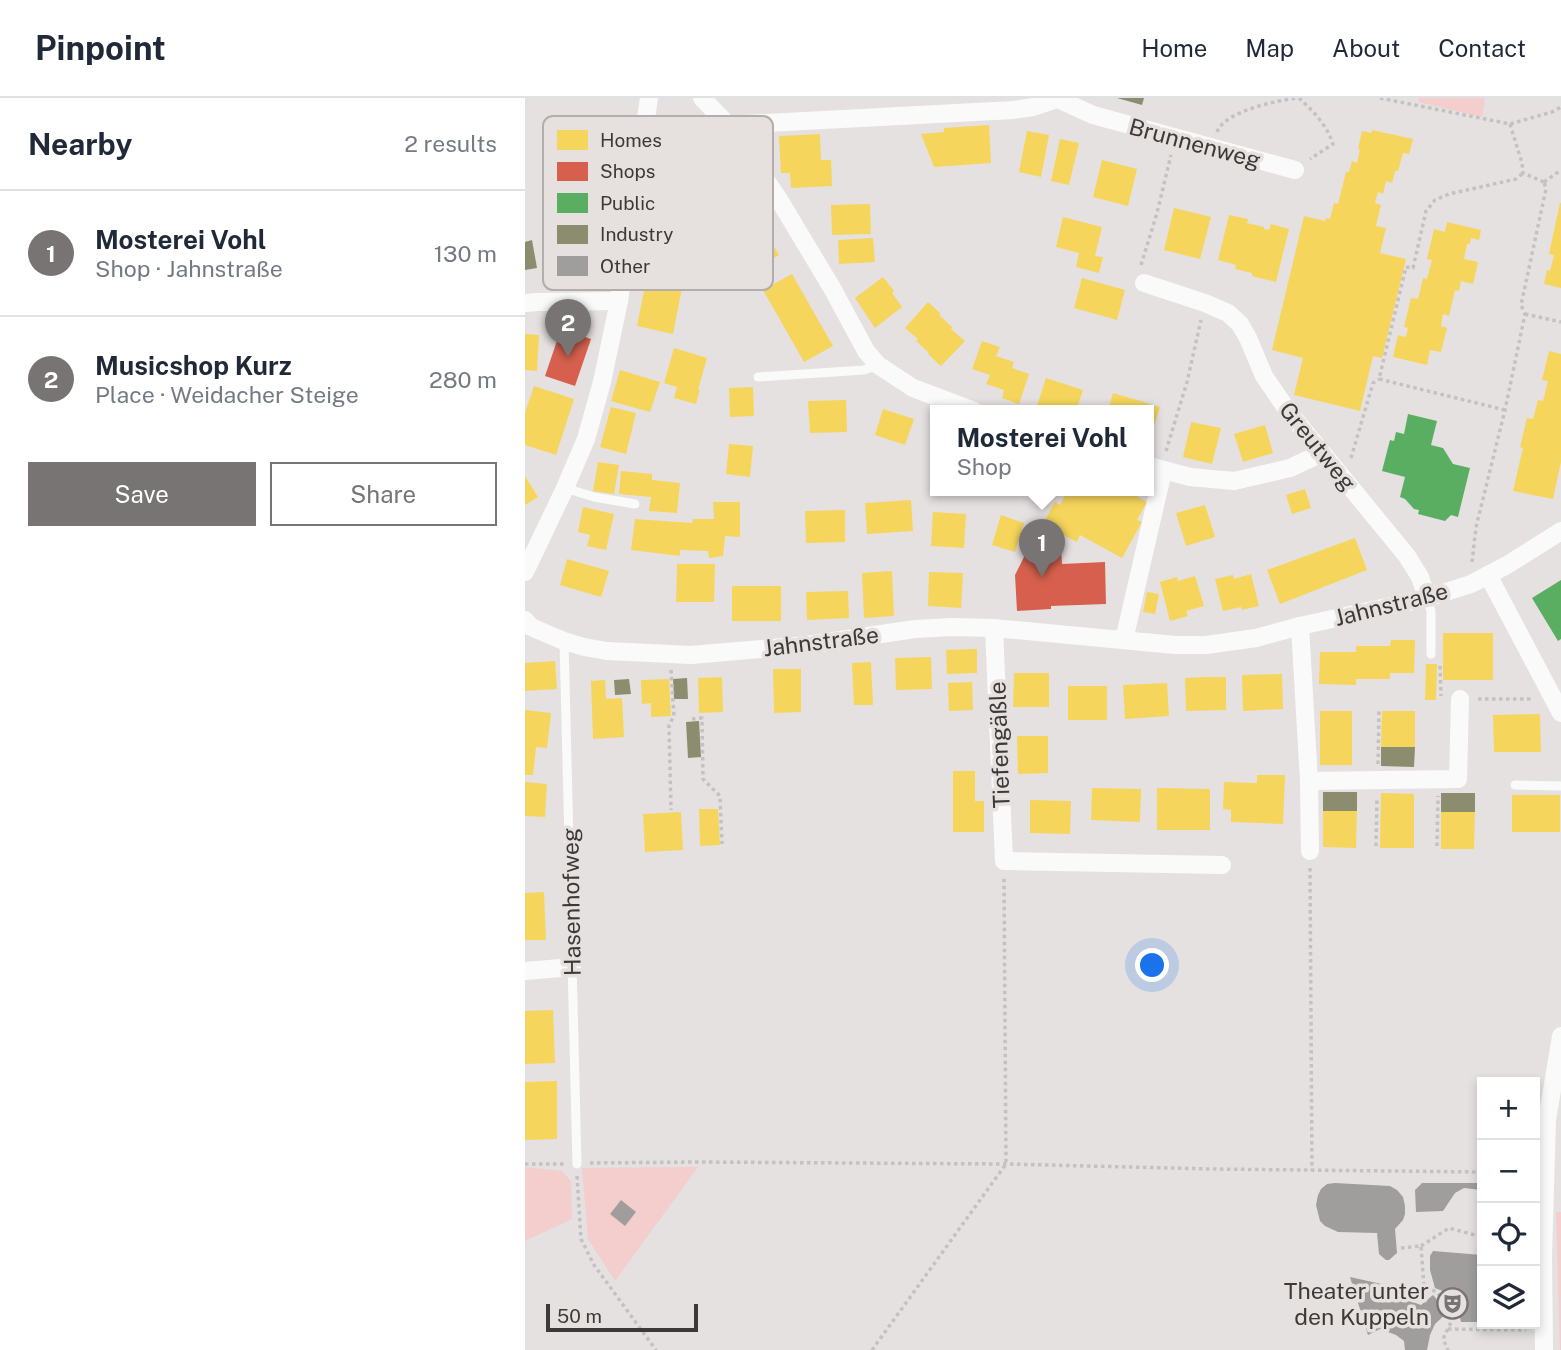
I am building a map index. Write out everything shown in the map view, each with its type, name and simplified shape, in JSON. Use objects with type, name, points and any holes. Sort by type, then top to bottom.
[{"type":"street","points":[[646,116],[649,98]]},
{"type":"street","points":[[702,98],[719,116]]},
{"type":"street","name":"Brunnenweg","points":[[773,123],[1013,110],[1057,99],[1093,116],[1295,170]]},
{"type":"street","points":[[773,191],[832,288],[866,351],[878,365],[913,388],[958,405]]},
{"type":"street","name":"Greutweg","points":[[1144,283],[1205,303],[1228,313],[1240,324],[1264,376],[1288,411],[1408,556],[1427,597]]},
{"type":"street","points":[[525,572],[586,439],[602,382],[621,290]]},
{"type":"street","points":[[525,303],[619,301]]},
{"type":"street","points":[[1156,468],[1190,477],[1234,481],[1290,468],[1322,453]]},
{"type":"street","points":[[1124,640],[1151,496]]},
{"type":"street","name":"Jahnstraße","points":[[525,620],[531,626],[584,647],[607,651],[691,655],[807,645],[951,626],[1175,645],[1206,645],[1256,638],[1471,584],[1561,531]]},
{"type":"street","points":[[525,541],[543,535]]},
{"type":"street","points":[[1488,575],[1558,706]]},
{"type":"street","points":[[1300,626],[1309,780],[1310,851]]},
{"type":"street","name":"Tiefengäßle","points":[[994,628],[1004,861]]},
{"type":"street","points":[[1309,780],[1458,779],[1459,699]]},
{"type":"street","points":[[1004,861],[1222,865]]},
{"type":"street","points":[[525,971],[572,967]]},
{"type":"street","points":[[1544,1350],[1543,1257],[1547,1120],[1561,1036]]},
{"type":"lane","points":[[758,377],[864,370],[878,365]]},
{"type":"lane","points":[[565,488],[594,497],[635,504]]},
{"type":"lane","points":[[1427,597],[1436,657]]},
{"type":"lane","name":"Hasenhofweg","points":[[564,641],[577,1164]]},
{"type":"lane","points":[[1515,785],[1561,786]]},
{"type":"path","points":[[1212,146],[1219,127],[1233,116],[1274,100],[1297,98],[1322,123],[1333,144],[1295,170]]},
{"type":"path","points":[[1380,98],[1510,124],[1561,107]]},
{"type":"path","points":[[1510,124],[1523,173]]},
{"type":"path","points":[[1144,283],[1139,274],[1175,137]]},
{"type":"path","points":[[1544,181],[1561,170]]},
{"type":"path","points":[[1523,173],[1544,181]]},
{"type":"path","points":[[1345,481],[1373,383],[1378,379],[1406,267],[1413,268],[1426,211],[1435,200],[1449,194],[1516,179],[1523,173]]},
{"type":"path","points":[[1471,584],[1476,527],[1525,314],[1521,305],[1546,189],[1544,181]]},
{"type":"path","points":[[1156,468],[1165,452],[1188,382],[1205,303]]},
{"type":"path","points":[[1525,314],[1561,322]]},
{"type":"path","points":[[1378,379],[1505,410]]},
{"type":"path","points":[[670,653],[674,716],[669,725],[671,810]]},
{"type":"path","points":[[1436,657],[1441,699],[1558,706]]},
{"type":"path","points":[[692,719],[702,718],[703,779],[720,796],[722,844]]},
{"type":"path","points":[[1437,846],[1438,780]]},
{"type":"path","points":[[1310,851],[1312,1171]]},
{"type":"path","points":[[872,1350],[1006,1164],[1004,861]]},
{"type":"path","points":[[525,1164],[1006,1164],[1477,1172]]},
{"type":"path","points":[[577,1164],[581,1239],[594,1265],[656,1350]]},
{"type":"path","points":[[1401,1248],[1421,1246],[1449,1228],[1477,1236]]},
{"type":"path","points":[[1421,1246],[1425,1287],[1437,1292],[1454,1316],[1443,1339],[1448,1350]]},
{"type":"path","points":[[1448,1329],[1545,1330]]},
{"type":"shaded area","points":[[1419,98],[1485,98],[1482,117],[1418,102]]},
{"type":"shaded area","points":[[525,1167],[562,1171],[571,1181],[572,1219],[525,1241]]},
{"type":"shaded area","points":[[698,1167],[615,1281],[588,1239],[582,1168]]},
{"type":"shaded area","points":[[1556,1212],[1561,1212],[1561,1350],[1560,1350]]},
{"type":"building: Homes","points":[[989,125],[991,163],[934,167],[921,134],[944,132],[944,128]]},
{"type":"building: Homes","points":[[1372,130],[1413,139],[1409,154],[1403,153],[1392,183],[1386,181],[1383,194],[1378,192],[1375,203],[1381,205],[1376,226],[1386,228],[1380,253],[1406,259],[1382,358],[1373,356],[1360,411],[1294,395],[1303,358],[1272,350],[1304,216],[1325,221],[1326,218],[1330,219],[1334,203],[1338,204],[1346,172],[1349,172],[1352,161],[1357,163],[1362,131],[1371,133]]},
{"type":"building: Homes","points":[[1027,131],[1049,135],[1041,177],[1019,172]]},
{"type":"building: Homes","points":[[820,134],[821,160],[831,160],[832,186],[791,188],[790,173],[781,173],[779,136]]},
{"type":"building: Homes","points":[[1060,139],[1079,143],[1069,185],[1051,181]]},
{"type":"building: Homes","points":[[1102,160],[1137,169],[1128,206],[1093,197]]},
{"type":"building: Homes","points":[[1560,203],[1561,288],[1544,284],[1554,255],[1549,254]]},
{"type":"building: Homes","points":[[870,204],[871,234],[832,235],[831,205]]},
{"type":"building: Homes","points":[[1174,208],[1211,217],[1200,259],[1164,250]]},
{"type":"building: Homes","points":[[1229,215],[1248,219],[1247,223],[1264,229],[1269,230],[1271,224],[1289,229],[1276,282],[1252,276],[1252,273],[1235,269],[1236,265],[1218,260]]},
{"type":"building: Homes","points":[[1063,217],[1102,227],[1095,256],[1103,257],[1099,273],[1076,267],[1079,253],[1056,247]]},
{"type":"building: Homes","points":[[1447,222],[1481,230],[1479,240],[1471,238],[1470,244],[1467,244],[1464,259],[1478,262],[1473,284],[1461,281],[1459,291],[1455,290],[1449,316],[1443,314],[1441,326],[1447,328],[1441,352],[1430,350],[1427,365],[1393,357],[1398,335],[1406,337],[1408,328],[1404,327],[1411,298],[1418,299],[1423,278],[1427,279],[1432,260],[1427,259],[1434,229],[1445,232]]},
{"type":"building: Homes","points":[[873,238],[875,262],[839,264],[838,240]]},
{"type":"building: Homes","points":[[773,245],[779,255],[773,259]]},
{"type":"building: Homes","points":[[792,274],[833,346],[804,362],[763,290],[773,290],[773,284]]},
{"type":"building: Homes","points":[[883,277],[902,307],[875,328],[855,298]]},
{"type":"building: Homes","points":[[1082,278],[1125,290],[1117,320],[1074,308]]},
{"type":"building: Homes","points":[[644,290],[682,290],[673,334],[637,326]]},
{"type":"building: Homes","points":[[928,302],[965,341],[941,366],[905,328]]},
{"type":"building: Homes","points":[[525,334],[539,335],[537,371],[525,370]]},
{"type":"building: Homes","points":[[982,341],[1000,347],[996,356],[1014,362],[1012,368],[1029,374],[1019,404],[1002,398],[1004,390],[986,384],[990,375],[972,369]]},
{"type":"building: Homes","points":[[674,348],[707,358],[696,404],[674,398],[677,387],[664,383]]},
{"type":"building: Homes","points":[[1549,351],[1561,354],[1561,462],[1553,499],[1513,491],[1527,418],[1533,419],[1538,400],[1543,401],[1548,381],[1542,380]]},
{"type":"building: Homes","points":[[620,370],[660,382],[650,412],[611,401]]},
{"type":"building: Homes","points":[[1046,378],[1083,390],[1078,405],[1037,405]]},
{"type":"building: Homes","points":[[534,386],[574,399],[556,455],[525,445],[525,413]]},
{"type":"building: Homes","points":[[753,387],[754,416],[730,417],[729,388]]},
{"type":"building: Homes","points":[[1113,393],[1153,405],[1110,405]]},
{"type":"building: Homes","points":[[846,400],[847,432],[810,433],[808,401]]},
{"type":"building: Homes","points":[[1154,405],[1160,407],[1154,426]]},
{"type":"building: Homes","points":[[611,407],[636,413],[626,454],[600,447]]},
{"type":"building: Homes","points":[[883,409],[914,419],[905,445],[875,435]]},
{"type":"building: Homes","points":[[1191,422],[1221,428],[1212,464],[1183,457]]},
{"type":"building: Homes","points":[[1265,425],[1273,453],[1243,462],[1234,434]]},
{"type":"building: Homes","points":[[729,444],[753,446],[750,477],[726,474]]},
{"type":"building: Homes","points":[[598,462],[619,465],[614,494],[593,491]]},
{"type":"building: Homes","points":[[621,471],[652,474],[652,480],[680,483],[677,513],[649,511],[651,497],[619,494]]},
{"type":"building: Homes","points":[[525,476],[538,497],[525,505]]},
{"type":"building: Homes","points":[[1305,489],[1311,508],[1292,514],[1286,495]]},
{"type":"building: Homes","points":[[1064,496],[1136,496],[1147,502],[1137,520],[1142,522],[1122,558],[1080,535],[1077,542],[1061,534],[1056,543],[1033,542],[1055,502],[1060,505]]},
{"type":"building: Homes","points":[[911,500],[913,531],[867,534],[865,503]]},
{"type":"building: Homes","points":[[713,502],[740,502],[740,537],[725,536],[723,556],[709,558],[708,551],[680,550],[680,556],[631,550],[635,519],[692,523],[693,519],[714,519]]},
{"type":"building: Homes","points":[[1205,505],[1215,537],[1186,546],[1176,513]]},
{"type":"building: Homes","points":[[583,507],[614,514],[606,550],[587,546],[590,535],[578,532]]},
{"type":"building: Homes","points":[[845,510],[845,542],[806,543],[805,511]]},
{"type":"building: Homes","points":[[933,512],[966,514],[964,548],[931,546]]},
{"type":"building: Homes","points":[[1001,515],[1024,523],[1015,552],[992,545]]},
{"type":"building: Homes","points":[[1355,538],[1367,570],[1280,604],[1267,570]]},
{"type":"building: Homes","points":[[567,559],[609,571],[601,597],[560,585]]},
{"type":"building: Homes","points":[[677,564],[715,564],[714,602],[676,602]]},
{"type":"building: Homes","points":[[892,571],[894,616],[864,618],[862,573]]},
{"type":"building: Homes","points":[[929,572],[963,573],[961,608],[928,606]]},
{"type":"building: Homes","points":[[1251,574],[1259,606],[1223,611],[1215,579],[1233,575],[1234,579]]},
{"type":"building: Homes","points":[[1195,576],[1204,606],[1186,611],[1188,616],[1170,621],[1160,582]]},
{"type":"building: Homes","points":[[732,586],[781,586],[781,621],[732,621]]},
{"type":"building: Homes","points":[[848,591],[849,618],[807,620],[806,592]]},
{"type":"building: Homes","points":[[1147,592],[1159,594],[1155,614],[1143,612]]},
{"type":"building: Homes","points":[[1443,633],[1493,633],[1493,680],[1443,680]]},
{"type":"building: Homes","points":[[1391,640],[1415,640],[1414,673],[1390,673],[1390,679],[1356,679],[1356,685],[1319,684],[1320,652],[1356,652],[1356,646],[1390,646]]},
{"type":"building: Homes","points":[[977,649],[977,673],[947,674],[946,650]]},
{"type":"building: Homes","points":[[931,657],[932,689],[896,690],[895,658]]},
{"type":"building: Homes","points":[[555,661],[557,689],[525,691],[525,663]]},
{"type":"building: Homes","points":[[871,662],[873,705],[854,705],[852,663]]},
{"type":"building: Homes","points":[[1426,664],[1437,664],[1436,700],[1425,700]]},
{"type":"building: Homes","points":[[773,669],[801,669],[801,712],[774,713]]},
{"type":"building: Homes","points":[[1014,673],[1049,673],[1049,707],[1013,707]]},
{"type":"building: Homes","points":[[1282,674],[1283,709],[1243,711],[1242,675]]},
{"type":"building: Homes","points":[[722,677],[723,712],[699,713],[698,678]]},
{"type":"building: Homes","points":[[1226,677],[1226,710],[1186,711],[1185,678]]},
{"type":"building: Homes","points":[[669,679],[671,716],[651,717],[651,703],[642,704],[641,680]]},
{"type":"building: Homes","points":[[605,680],[606,699],[622,698],[624,737],[593,739],[591,681]]},
{"type":"building: Homes","points":[[972,682],[973,710],[949,711],[948,683]]},
{"type":"building: Homes","points":[[1167,683],[1169,716],[1125,719],[1123,685]]},
{"type":"building: Homes","points":[[1068,686],[1107,686],[1107,720],[1068,720]]},
{"type":"building: Homes","points":[[525,710],[551,713],[547,748],[536,747],[533,775],[525,775]]},
{"type":"building: Homes","points":[[1320,711],[1352,711],[1352,765],[1320,765]]},
{"type":"building: Homes","points":[[1382,711],[1415,711],[1415,747],[1381,747]]},
{"type":"building: Homes","points":[[1540,714],[1541,752],[1494,752],[1493,715]]},
{"type":"building: Homes","points":[[1017,736],[1048,736],[1048,773],[1018,774]]},
{"type":"building: Homes","points":[[953,771],[975,771],[975,801],[984,801],[984,832],[953,832]]},
{"type":"building: Homes","points":[[1257,775],[1285,775],[1283,824],[1231,822],[1231,810],[1223,809],[1224,782],[1257,783]]},
{"type":"building: Homes","points":[[525,782],[547,784],[545,817],[525,816]]},
{"type":"building: Homes","points":[[1092,788],[1141,789],[1140,822],[1091,820]]},
{"type":"building: Homes","points":[[1157,788],[1210,789],[1210,830],[1157,830]]},
{"type":"building: Homes","points":[[1381,793],[1414,794],[1414,848],[1380,848]]},
{"type":"building: Homes","points":[[1512,795],[1560,795],[1560,832],[1512,832]]},
{"type":"building: Homes","points":[[1030,800],[1071,801],[1070,834],[1030,833]]},
{"type":"building: Homes","points":[[699,809],[718,809],[720,845],[700,846]]},
{"type":"building: Homes","points":[[1323,811],[1357,811],[1356,848],[1323,847]]},
{"type":"building: Homes","points":[[681,812],[683,850],[645,852],[643,814]]},
{"type":"building: Homes","points":[[1441,812],[1475,812],[1474,849],[1441,849]]},
{"type":"building: Homes","points":[[544,892],[546,940],[525,940],[525,893]]},
{"type":"building: Homes","points":[[553,1010],[555,1063],[525,1064],[525,1011]]},
{"type":"building: Homes","points":[[557,1081],[557,1139],[525,1140],[525,1082]]},
{"type":"building: Shops","points":[[561,329],[591,339],[575,386],[545,376]]},
{"type":"building: Shops","points":[[1061,548],[1062,564],[1105,562],[1106,604],[1051,606],[1051,609],[1017,611],[1015,575],[1028,549]]},
{"type":"building: Public","points":[[1408,414],[1437,421],[1431,445],[1443,448],[1453,464],[1470,468],[1458,517],[1451,515],[1445,521],[1418,514],[1419,510],[1400,497],[1405,477],[1382,471],[1390,440],[1394,441],[1396,432],[1404,434]]},
{"type":"building: Public","points":[[1561,580],[1561,639],[1558,641],[1532,598]]},
{"type":"building: Industry","points":[[1117,98],[1144,98],[1142,105]]},
{"type":"building: Industry","points":[[532,240],[537,268],[525,270],[525,242]]},
{"type":"building: Industry","points":[[687,678],[688,699],[674,699],[673,679]]},
{"type":"building: Industry","points":[[629,679],[631,694],[615,695],[614,680]]},
{"type":"building: Industry","points":[[699,721],[701,757],[688,758],[686,722]]},
{"type":"building: Industry","points":[[1381,747],[1415,747],[1414,767],[1381,766]]},
{"type":"building: Industry","points":[[1323,792],[1357,792],[1357,811],[1323,811]]},
{"type":"building: Industry","points":[[1441,793],[1475,793],[1475,812],[1441,812]]},
{"type":"building: Other","points":[[1422,1183],[1477,1183],[1477,1189],[1464,1188],[1455,1193],[1443,1211],[1416,1212],[1415,1190]]},
{"type":"building: Other","points":[[1327,1184],[1390,1186],[1403,1197],[1405,1214],[1395,1229],[1397,1253],[1389,1260],[1379,1254],[1377,1233],[1338,1232],[1320,1221],[1316,1205],[1318,1195]]},
{"type":"building: Other","points":[[621,1200],[636,1212],[625,1226],[610,1214]]},
{"type":"building: Other","points":[[1433,1251],[1477,1255],[1477,1322],[1461,1322],[1456,1300],[1435,1288],[1430,1270],[1430,1256]]},
{"type":"building: Other","points":[[1350,1277],[1413,1291],[1410,1301],[1421,1305],[1433,1295],[1448,1312],[1435,1324],[1427,1350],[1405,1350],[1404,1341],[1380,1329],[1368,1335]]},
{"type":"place","name":"Musicshop Kurz","points":[[568,357]]},
{"type":"place","name":"Mosterei Vohl","points":[[1042,577]]},
{"type":"place","name":"Theater unter den Kuppeln","points":[[1452,1303]]}]
